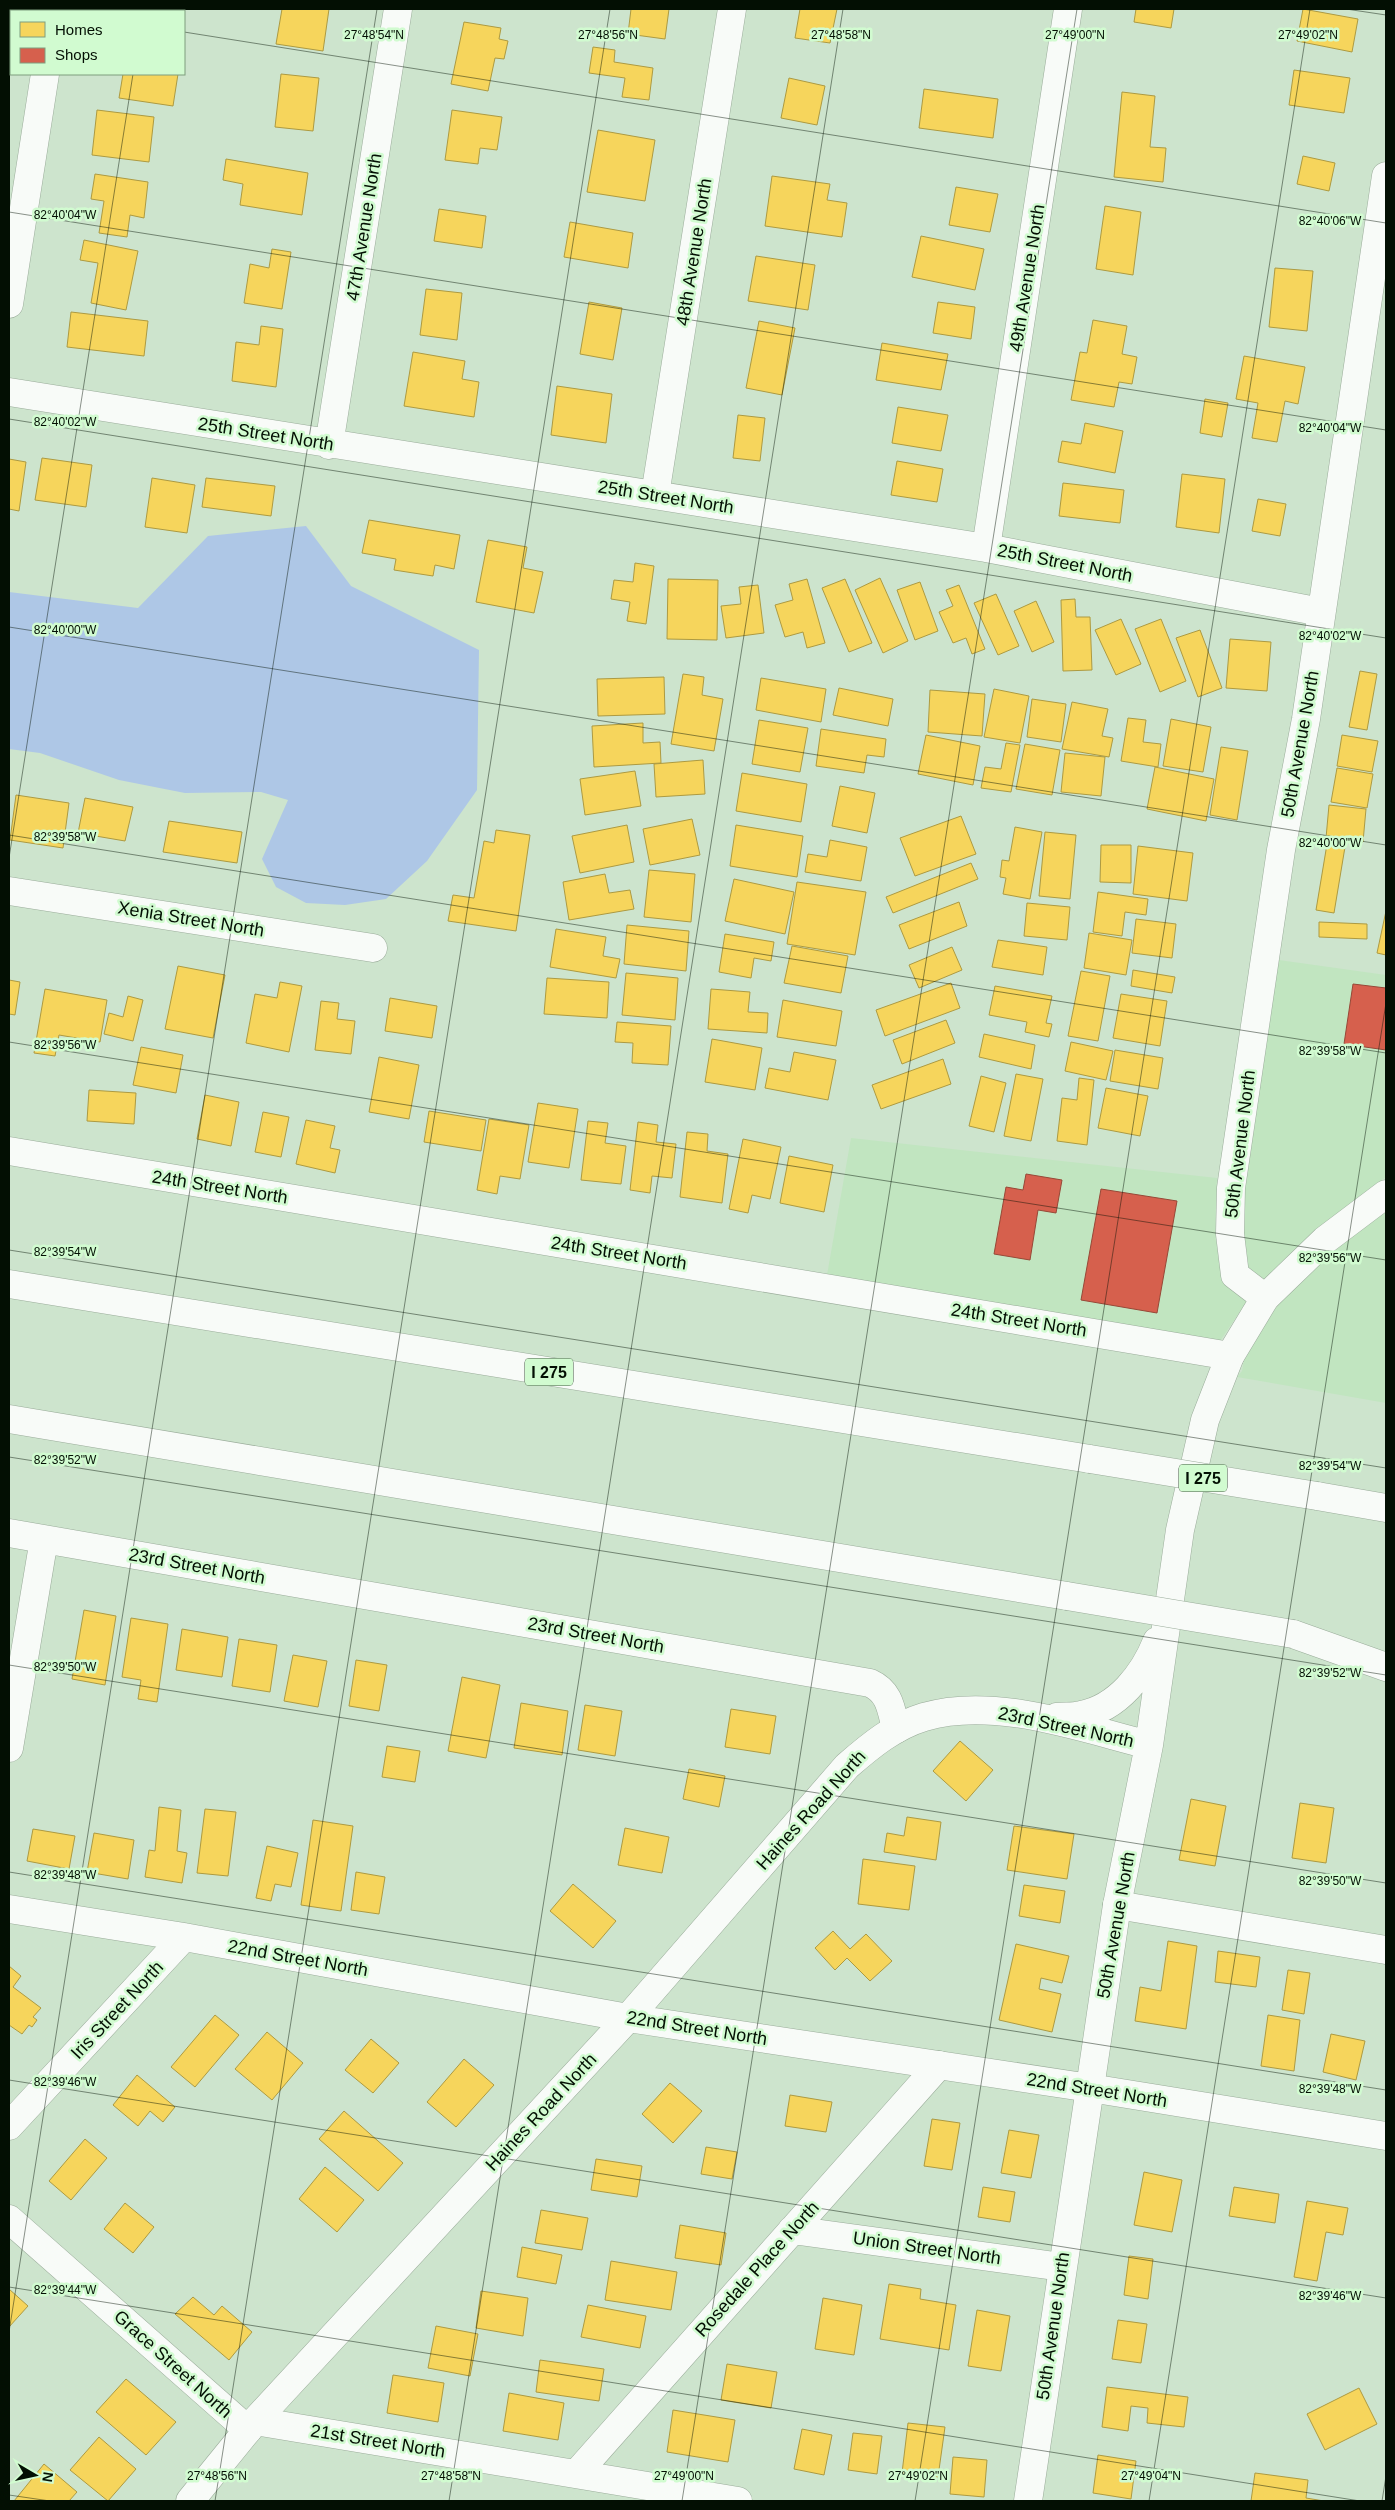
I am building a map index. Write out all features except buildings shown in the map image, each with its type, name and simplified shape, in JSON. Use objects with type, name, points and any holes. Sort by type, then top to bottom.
[{"type":"main road","name":"47th Avenue North","points":[[330,445],[398,9]]},
{"type":"main road","name":"48th Avenue North","points":[[655,496],[732,9]]},
{"type":"main road","name":"49th Avenue North","points":[[986,548],[1068,9]]},
{"type":"main road","points":[[9,304],[45,75]]},
{"type":"main road","name":"50th Avenue North","points":[[1265,1298],[1235,1275],[1230,1234],[1231,1188],[1281,850],[1306,719],[1386,176]]},
{"type":"main road","name":"25th Street North","points":[[9,392],[330,445],[986,548],[1321,612]]},
{"type":"main road","name":"Xenia Street North","points":[[9,891],[373,948]]},
{"type":"main road","name":"24th Street North","points":[[9,1151],[1230,1356]]},
{"type":"main road","points":[[1230,1356],[1265,1298],[1325,1240],[1386,1194]]},
{"type":"main road","name":"I 275","points":[[9,1284],[1386,1508]]},
{"type":"main road","name":"50th Avenue North","points":[[1028,2501],[1117,1905],[1150,1745],[1180,1530],[1205,1420],[1230,1356]]},
{"type":"main road","points":[[9,1419],[1386,1649]]},
{"type":"main road","points":[[1316,1496],[1386,1497]]},
{"type":"main road","name":"23rd Street North","points":[[9,1533],[870,1682],[881,1688],[886,1696],[896,1729],[923,1718],[948,1711],[984,1710],[1039,1718],[1150,1745]]},
{"type":"main road","points":[[9,1748],[44,1539]]},
{"type":"main road","points":[[1039,1718],[1082,1715],[1110,1704],[1135,1681],[1150,1660],[1167,1617]]},
{"type":"main road","points":[[1293,1634],[1386,1667]]},
{"type":"main road","name":"Haines Road North","points":[[190,2501],[252,2426],[628,2018],[847,1766],[873,1743],[896,1729]]},
{"type":"main road","points":[[1117,1905],[1386,1950]]},
{"type":"main road","name":"22nd Street North","points":[[9,1909],[184,1937],[628,2018],[1090,2088],[1386,2136]]},
{"type":"main road","name":"Iris Street North","points":[[9,2126],[184,1937]]},
{"type":"main road","name":"Rosedale Place North","points":[[576,2474],[939,2065]]},
{"type":"main road","name":"Grace Street North","points":[[9,2219],[252,2426]]},
{"type":"main road","name":"Union Street North","points":[[792,2230],[1062,2267]]},
{"type":"main road","name":"21st Street North","points":[[252,2426],[576,2474],[738,2501]]},
{"type":"shaded area","points":[[1279,960],[1386,975],[1386,1177],[1316,1230],[1264,1281],[1249,1269],[1244,1233],[1245,1190]]},
{"type":"shaded area","points":[[851,1138],[1217,1178],[1215,1233],[1221,1276],[1226,1285],[1247,1301],[1220,1341],[827,1275]]},
{"type":"shaded area","points":[[1386,1211],[1386,1403],[1237,1377],[1242,1371],[1244,1360],[1277,1306],[1335,1249]]},
{"type":"water","points":[[306,526],[351,586],[479,650],[477,790],[427,861],[386,899],[345,905],[306,903],[276,887],[262,859],[288,800],[261,792],[185,793],[119,780],[40,753],[9,749],[9,592],[138,608],[208,536]]}]
